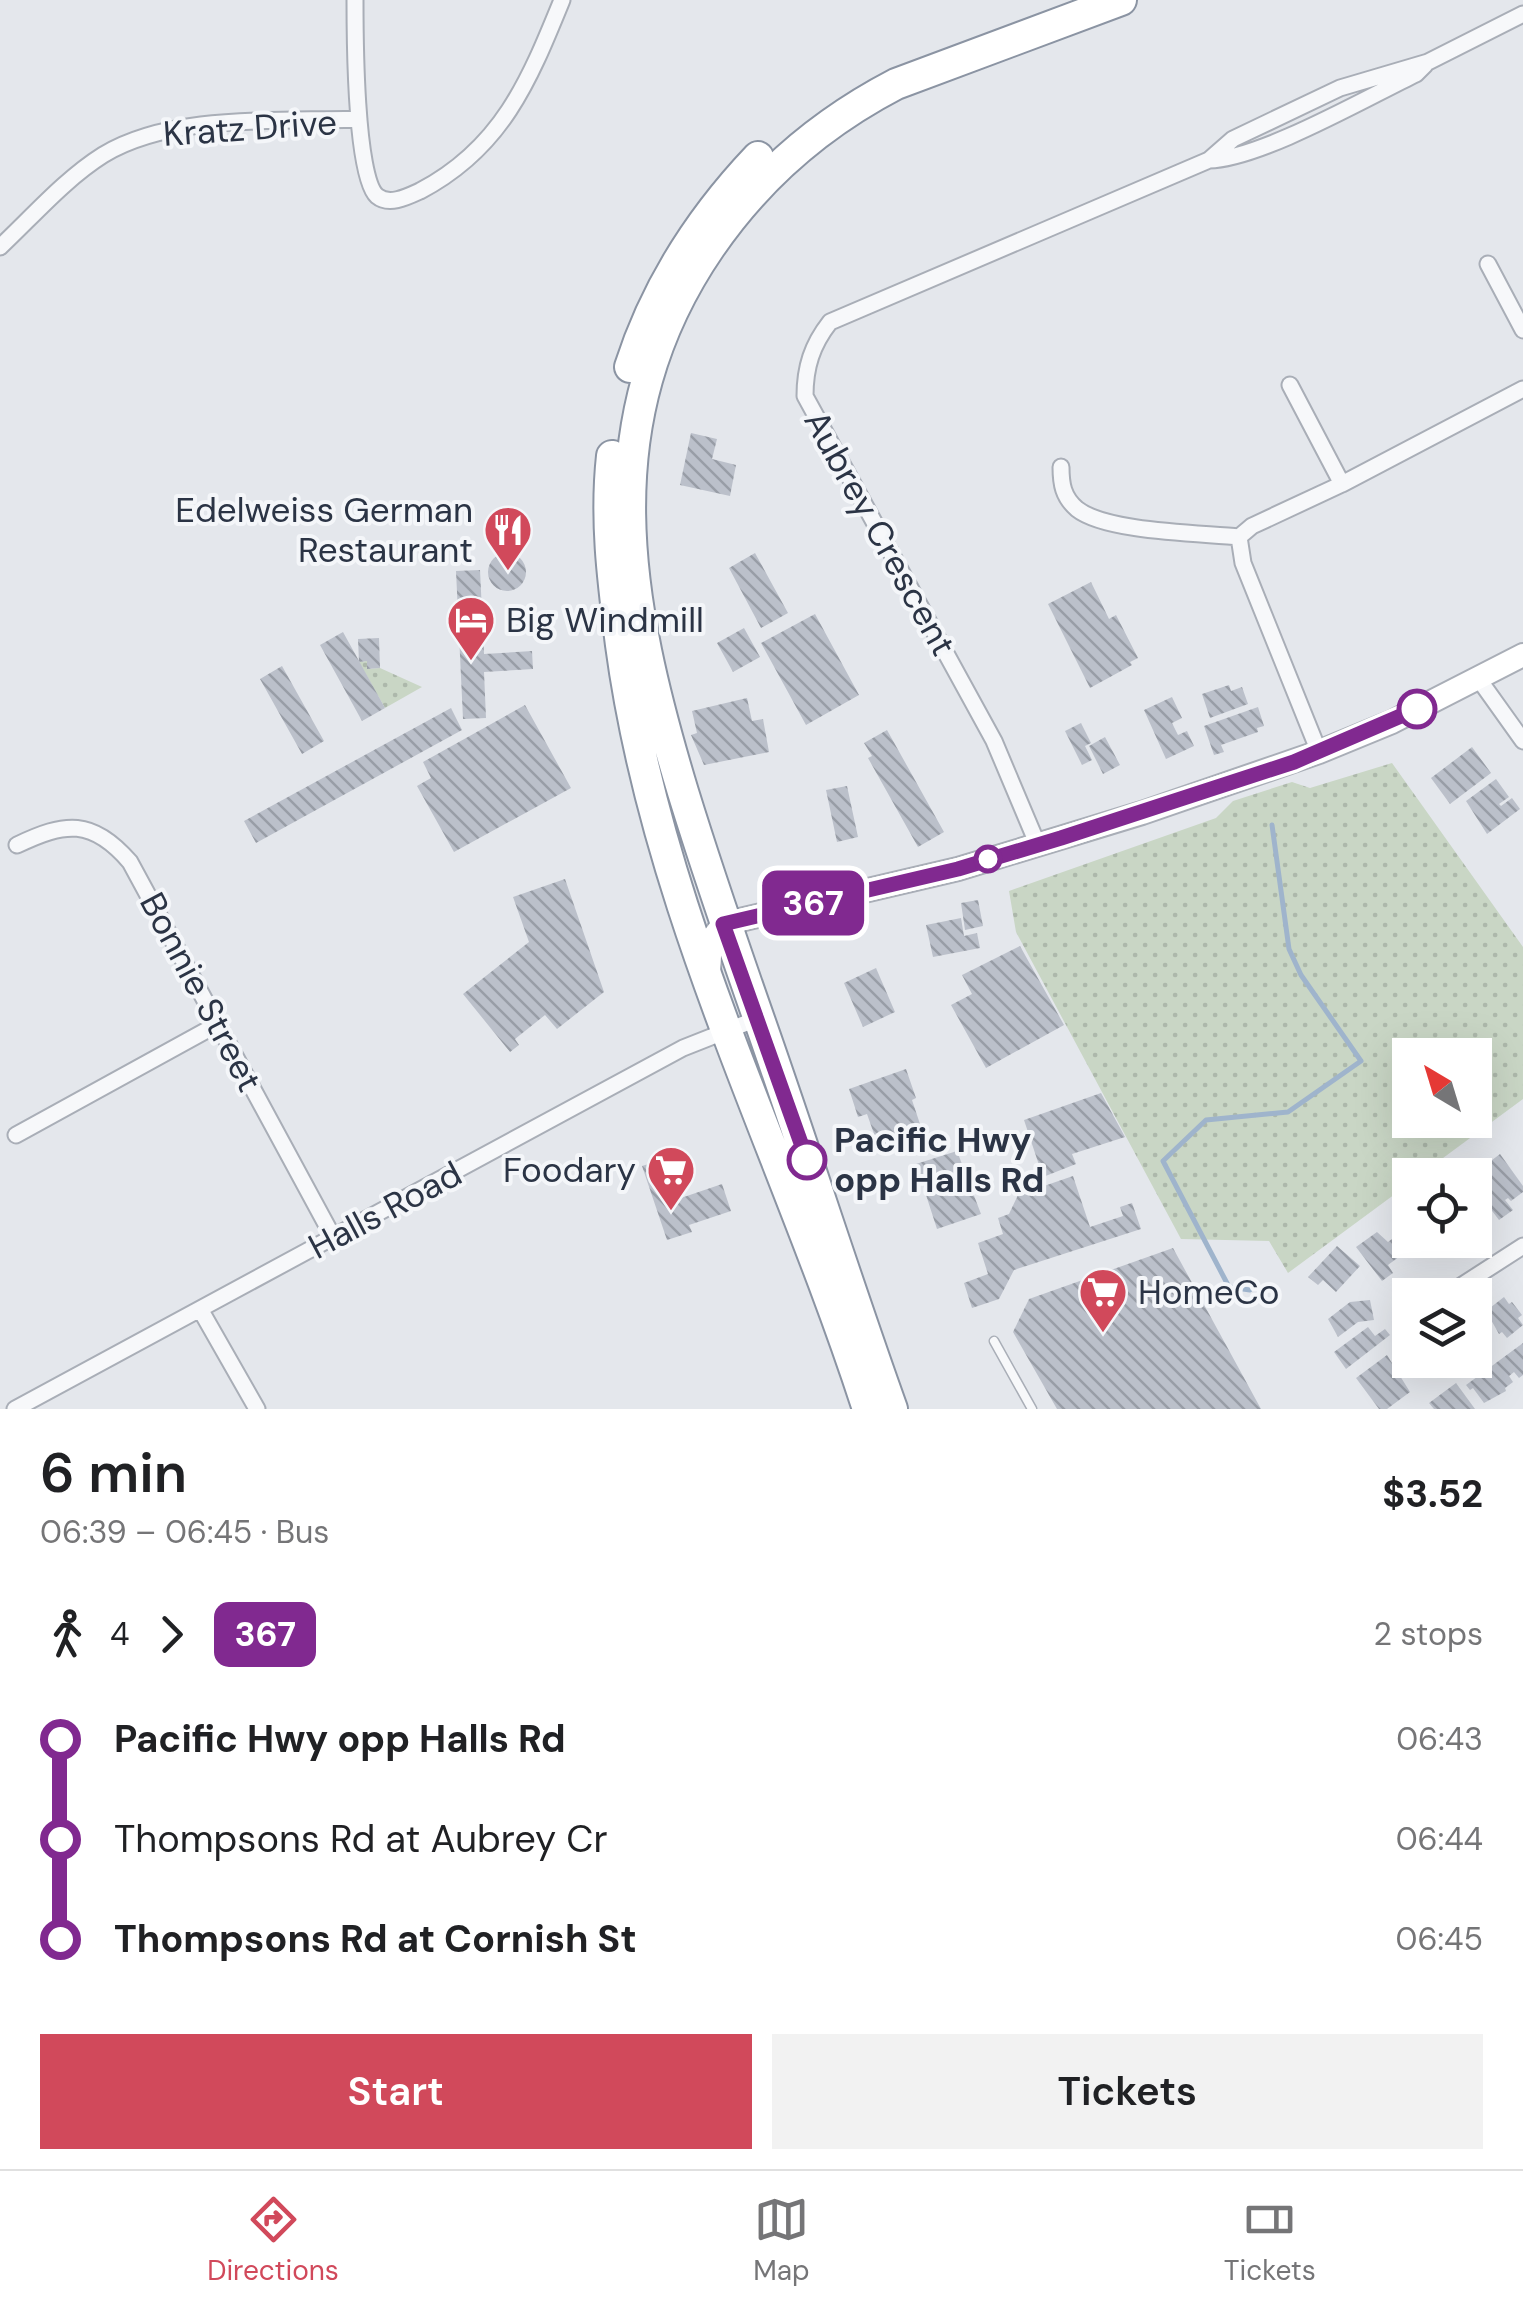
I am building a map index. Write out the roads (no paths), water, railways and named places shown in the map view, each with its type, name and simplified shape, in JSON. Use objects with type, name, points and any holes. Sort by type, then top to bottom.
[{"type":"highway","points":[[868,1409],[813,1250],[709,991],[650,801],[624,669],[610,566],[608,499],[615,427],[644,323],[662,287],[703,220],[758,156],[855,83],[895,63],[1060,0]]},
{"type":"highway","points":[[892,1409],[723,924],[660,721],[636,599],[629,491],[633,448],[645,387],[664,331],[691,276],[723,228],[769,175],[824,128],[896,84],[1121,0]]},
{"type":"street","points":[[355,0],[358,119],[368,181],[378,197],[396,200],[438,181],[502,124],[535,66],[562,0]]},
{"type":"street","name":"Aubrey Crescent","points":[[1037,843],[994,742],[805,396],[809,358],[817,339],[830,322],[1209,160],[1233,139],[1340,88],[1428,62],[1523,14]]},
{"type":"street","name":"Kratz Drive","points":[[0,247],[100,157],[127,142],[191,126],[358,119]]},
{"type":"street","points":[[1488,264],[1523,330]]},
{"type":"street","points":[[1290,385],[1342,484]]},
{"type":"street","points":[[1061,466],[1065,496],[1087,516],[1108,523],[1239,536],[1523,389]]},
{"type":"street","points":[[1239,536],[1243,563],[1319,752]]},
{"type":"street","points":[[709,991],[711,940],[723,924],[958,869],[1142,813],[1319,752],[1392,722],[1523,654]]},
{"type":"street","points":[[1478,678],[1523,741]]},
{"type":"street","points":[[650,801],[695,899],[723,924]]},
{"type":"street","name":"Bonnie Street","points":[[16,845],[44,831],[74,826],[88,829],[116,846],[141,879],[333,1237]]},
{"type":"street","name":"Halls Road","points":[[16,1409],[684,1048],[758,1018]]},
{"type":"street","points":[[16,1135],[218,1024]]},
{"type":"street","points":[[1473,1278],[1523,1246]]},
{"type":"street","points":[[200,1310],[257,1409]]},
{"type":"lane","points":[[994,1340],[1032,1409]]},
{"type":"waterway","points":[[1250,1290],[1229,1287],[1163,1161],[1206,1120],[1288,1112],[1361,1061],[1301,975],[1289,949],[1272,825]]},
{"type":"place","name":"Edelweiss German Restaurant","points":[[508,572]]},
{"type":"place","name":"Big Windmill","points":[[471,662]]},
{"type":"place","name":"Pacific Hwy opp Halls Rd","points":[[807,1160]]},
{"type":"place","name":"Foodary","points":[[671,1212]]},
{"type":"place","name":"HomeCo","points":[[1103,1334]]}]
